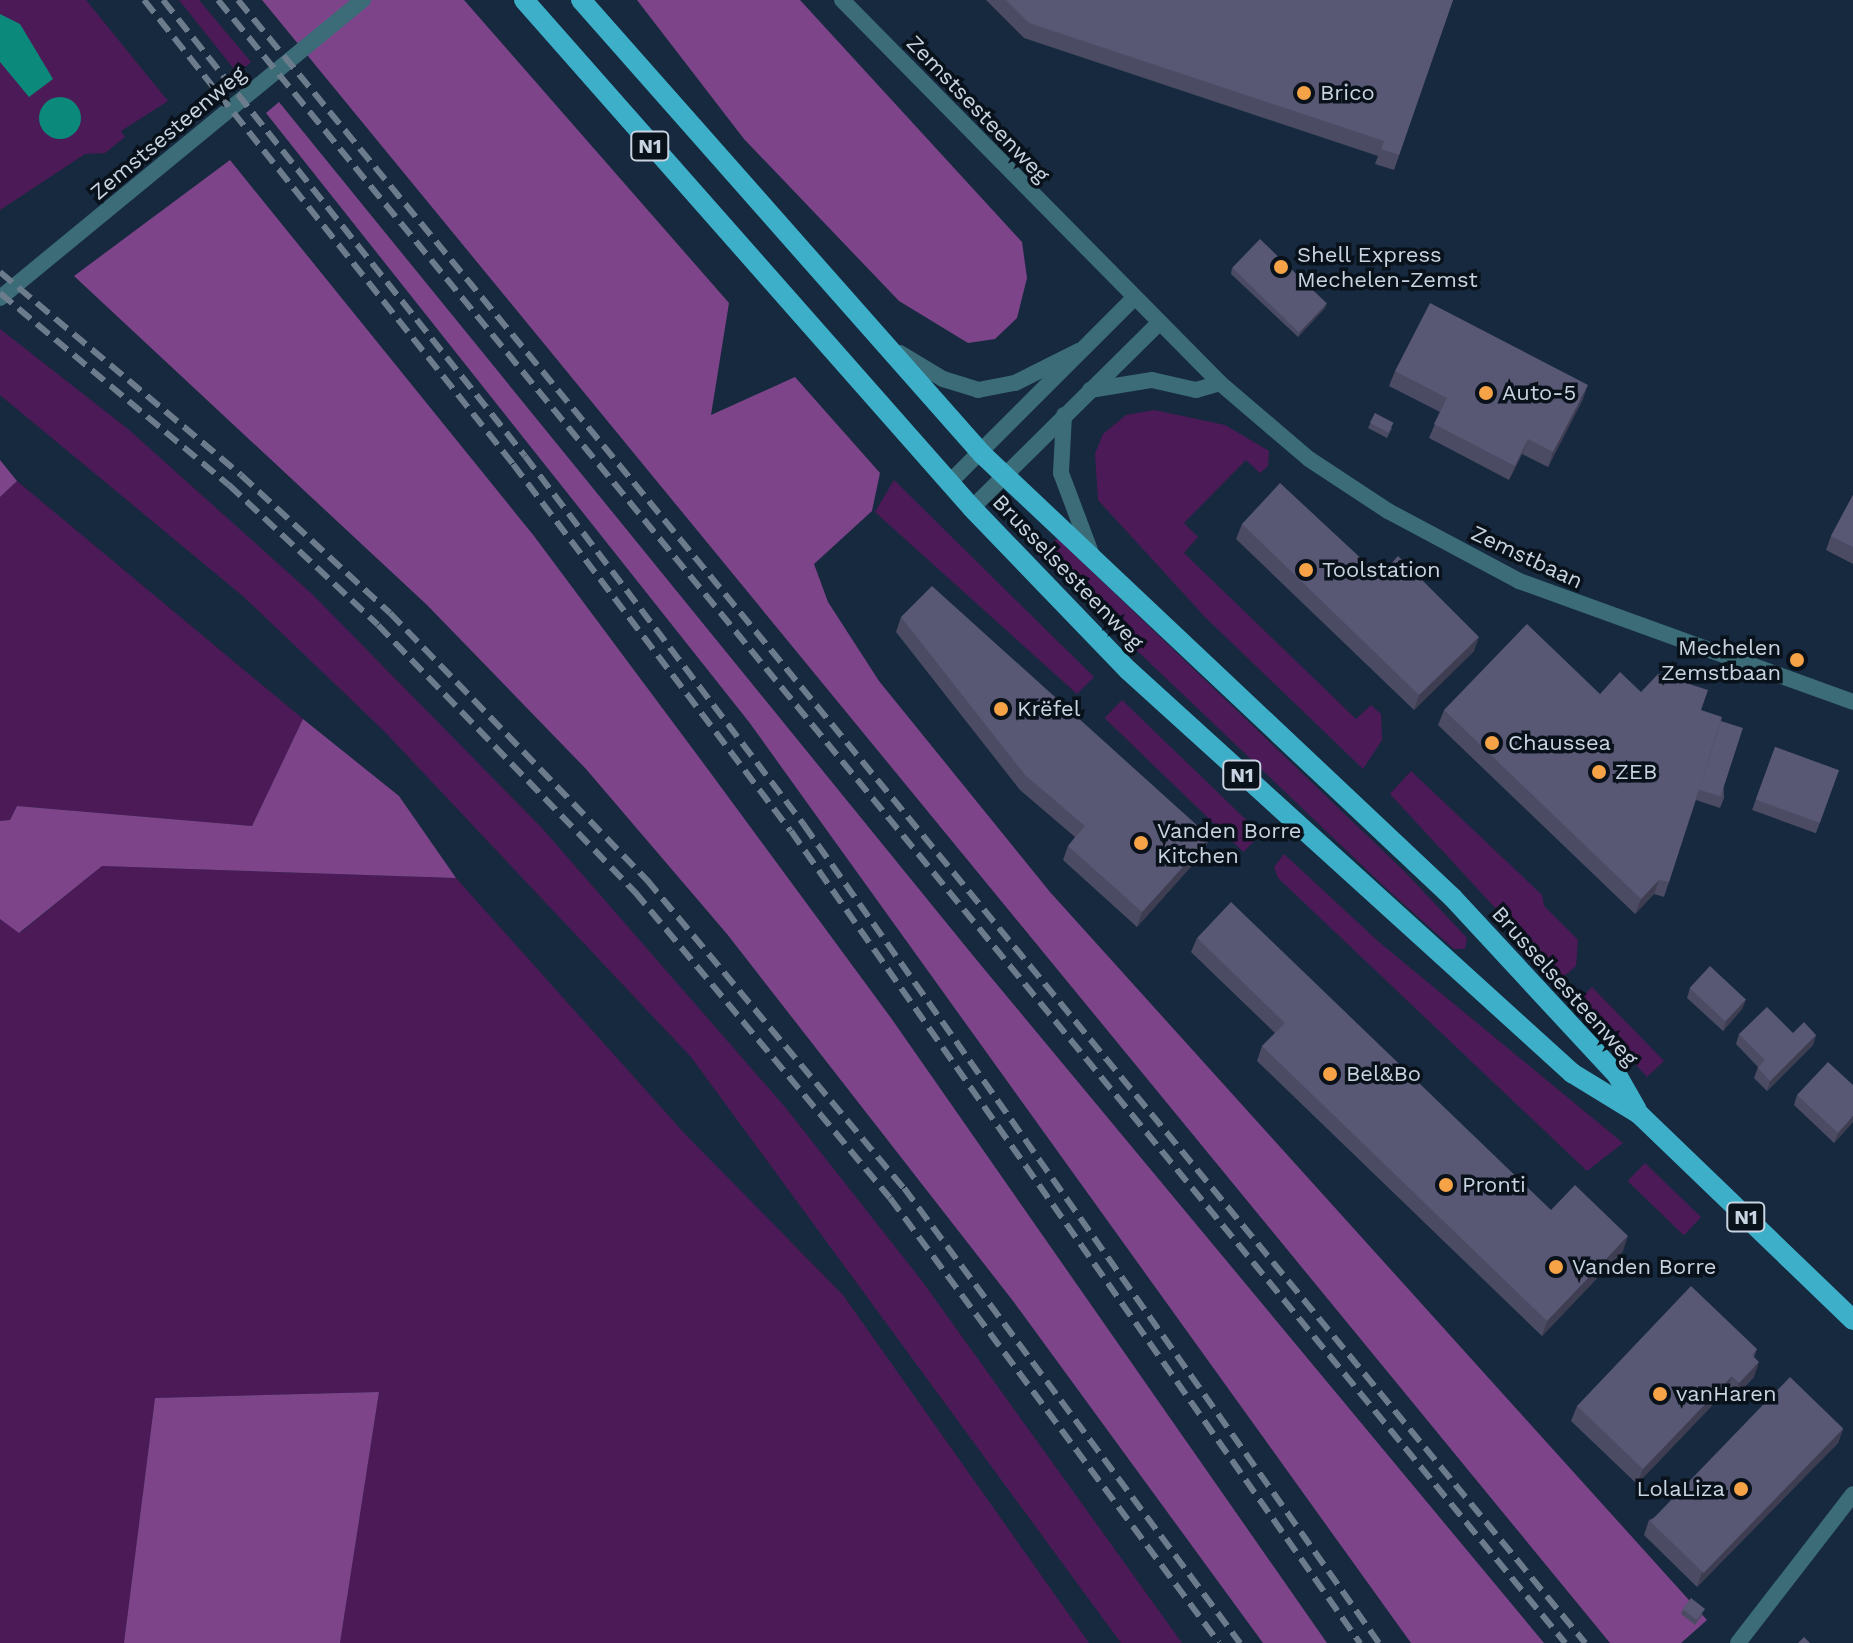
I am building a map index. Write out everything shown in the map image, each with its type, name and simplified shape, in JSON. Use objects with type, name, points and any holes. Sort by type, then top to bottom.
[{"type":"main road","name":"Brusselsesteenweg","points":[[524,0],[949,483],[1128,670],[1296,826],[1572,1073],[1639,1114],[1853,1320]]},
{"type":"main road","name":"Brusselsesteenweg","points":[[581,0],[982,454],[1091,553],[1453,898],[1617,1075],[1639,1114]]},
{"type":"street","name":"Zemstsesteenweg","points":[[0,298],[363,0]]},
{"type":"street","name":"Zemstsesteenweg","points":[[842,0],[1084,248]]},
{"type":"street","name":"Zemstbaan","points":[[1084,248],[1220,383],[1309,459],[1494,569],[1617,622],[1853,702]]},
{"type":"street","points":[[949,483],[982,454],[1134,298]]},
{"type":"street","points":[[972,508],[1159,323]]},
{"type":"street","points":[[878,336],[943,379],[978,390],[1015,383],[1085,349]]},
{"type":"street","points":[[1089,391],[1152,380],[1196,390],[1220,383]]},
{"type":"street","points":[[1064,415],[1061,473],[1091,553]]},
{"type":"street","points":[[1738,1643],[1853,1494]]},
{"type":"shaded area","points":[[0,0],[86,0],[168,101],[121,131],[125,137],[105,153],[85,154],[0,210]]},
{"type":"shaded area","points":[[179,0],[199,0],[251,62],[238,74]]},
{"type":"shaded area","points":[[262,0],[464,0],[729,303],[711,415],[795,377],[880,473],[872,511],[814,564],[828,602],[879,681],[1050,892],[1707,1620],[1681,1643],[1610,1643]]},
{"type":"shaded area","points":[[637,0],[800,0],[1022,242],[1027,278],[1017,318],[995,339],[968,343],[899,301],[744,139]]},
{"type":"shaded area","points":[[0,14],[20,24],[53,79],[29,97],[0,62]]},
{"type":"shaded area","points":[[60,97],[75,103],[81,118],[75,133],[60,139],[45,133],[39,118],[45,103]]},
{"type":"shaded area","points":[[279,102],[975,958],[1544,1643],[1411,1643],[749,722],[266,113]]},
{"type":"shaded area","points":[[230,160],[534,536],[701,760],[891,1018],[1327,1643],[1263,1643],[1013,1301],[727,934],[586,769],[427,605],[74,276]]},
{"type":"shaded area","points":[[0,329],[128,429],[312,594],[541,827],[785,1107],[922,1281],[1182,1643],[1121,1643],[691,1057],[384,731],[244,597],[0,395]]},
{"type":"shaded area","points":[[1154,410],[1225,425],[1269,451],[1268,466],[1260,473],[1246,460],[1184,523],[1198,537],[1184,553],[1356,719],[1371,705],[1381,714],[1382,740],[1363,769],[1205,617],[1098,500],[1095,454],[1103,434],[1126,415]]},
{"type":"shaded area","points":[[0,460],[17,481],[0,497]]},
{"type":"shaded area","points":[[894,480],[1094,677],[1077,694],[875,512]]},
{"type":"shaded area","points":[[17,481],[303,719],[252,826],[17,806],[10,820],[0,821],[0,497]]},
{"type":"shaded area","points":[[1057,538],[1404,871],[1467,938],[1465,949],[1454,949],[1388,890],[1039,557]]},
{"type":"shaded area","points":[[1122,700],[1261,834],[1243,852],[1105,718]]},
{"type":"shaded area","points":[[303,719],[399,796],[456,878],[102,866],[19,933],[0,919],[0,821],[10,820],[17,806],[252,826]]},
{"type":"shaded area","points":[[1411,771],[1542,895],[1544,906],[1578,940],[1576,966],[1561,979],[1390,794]]},
{"type":"shaded area","points":[[1284,854],[1380,943],[1623,1143],[1587,1171],[1278,878],[1274,867]]},
{"type":"shaded area","points":[[102,866],[456,878],[684,1133],[843,1295],[1089,1643],[340,1643],[379,1392],[155,1398],[124,1643],[0,1643],[0,919],[20,933]]},
{"type":"shaded area","points":[[1592,987],[1664,1061],[1647,1077],[1578,1001]]},
{"type":"shaded area","points":[[1645,1163],[1701,1217],[1684,1235],[1628,1181]]},
{"type":"shaded area","points":[[379,1392],[340,1643],[124,1643],[155,1398]]},
{"type":"building","name":"Brico","points":[[1006,0],[1453,0],[1399,155],[1381,149],[1384,141],[1029,23]]},
{"type":"building","points":[[1260,239],[1327,304],[1299,332],[1232,268]]},
{"type":"building","name":"Auto-5","points":[[1430,303],[1588,385],[1553,452],[1528,439],[1515,466],[1434,424],[1447,398],[1395,371]]},
{"type":"building","points":[[1375,413],[1394,423],[1388,433],[1370,423]]},
{"type":"building","points":[[1280,483],[1380,576],[1398,556],[1479,637],[1419,695],[1242,524]]},
{"type":"building","points":[[1853,495],[1853,547],[1831,536]]},
{"type":"building","points":[[932,586],[1210,837],[1142,912],[1068,846],[1085,826],[1025,775],[901,617]]},
{"type":"building","points":[[1527,624],[1600,694],[1620,672],[1641,692],[1658,674],[1708,690],[1701,710],[1722,717],[1669,882],[1659,880],[1641,899],[1444,710]]},
{"type":"building","points":[[1721,721],[1743,728],[1721,797],[1699,789]]},
{"type":"building","points":[[1775,747],[1839,770],[1820,823],[1756,800]]},
{"type":"building","points":[[1231,902],[1551,1210],[1575,1185],[1628,1236],[1547,1321],[1262,1046],[1285,1023],[1197,938]]},
{"type":"building","points":[[1710,966],[1746,999],[1725,1021],[1690,988]]},
{"type":"building","points":[[1767,1007],[1793,1033],[1804,1022],[1816,1035],[1770,1081],[1758,1068],[1765,1060],[1739,1034]]},
{"type":"building","points":[[1828,1062],[1853,1085],[1853,1116],[1838,1133],[1797,1095]]},
{"type":"building","name":"vanHaren","points":[[1691,1286],[1757,1349],[1752,1355],[1759,1362],[1739,1383],[1732,1376],[1643,1469],[1577,1406]]},
{"type":"building","name":"LolaLiza","points":[[1790,1377],[1843,1428],[1704,1573],[1650,1522]]},
{"type":"building","points":[[1691,1598],[1705,1609],[1697,1620],[1682,1609]]},
{"type":"railway","points":[[144,0],[513,464],[791,831],[1360,1643]]},
{"type":"railway","points":[[163,0],[525,456],[804,825],[1379,1643]]},
{"type":"railway","points":[[218,0],[1565,1643]]},
{"type":"railway","points":[[238,0],[1585,1643]]},
{"type":"railway","points":[[0,272],[241,475],[390,613],[647,880],[904,1188],[1240,1643]]},
{"type":"railway","points":[[0,293],[229,485],[378,625],[635,892],[890,1198],[1219,1643]]},
{"type":"place","name":"Brico","points":[[1304,93]]},
{"type":"place","name":"Shell Express Mechelen-Zemst","points":[[1281,267]]},
{"type":"place","name":"Auto-5","points":[[1486,393]]},
{"type":"place","name":"Toolstation","points":[[1306,570]]},
{"type":"place","name":"Mechelen Zemstbaan","points":[[1797,660]]},
{"type":"place","name":"Krëfel","points":[[1001,709]]},
{"type":"place","name":"Chaussea","points":[[1492,743]]},
{"type":"place","name":"ZEB","points":[[1599,772]]},
{"type":"place","name":"Vanden Borre Kitchen","points":[[1141,843]]},
{"type":"place","name":"Bel&Bo","points":[[1330,1074]]},
{"type":"place","name":"Pronti","points":[[1446,1185]]},
{"type":"place","name":"Vanden Borre","points":[[1556,1267]]},
{"type":"place","name":"vanHaren","points":[[1660,1394]]},
{"type":"place","name":"LolaLiza","points":[[1741,1489]]}]
